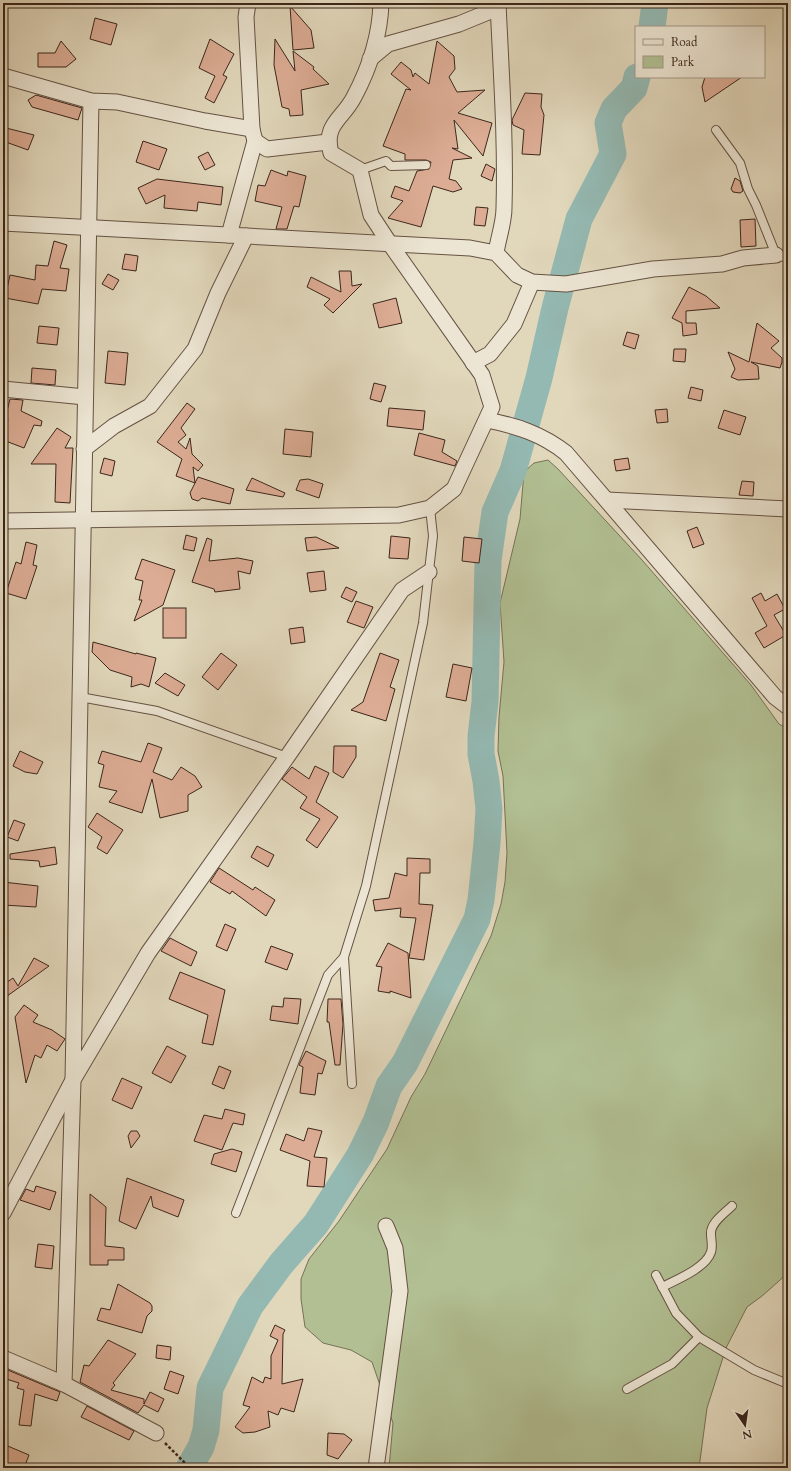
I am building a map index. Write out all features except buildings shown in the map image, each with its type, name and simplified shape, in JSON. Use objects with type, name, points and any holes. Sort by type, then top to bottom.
[{"type":"street","points":[[230,235],[254,135],[246,17],[248,3]]},
{"type":"street","points":[[3,521],[400,515],[430,508],[454,489],[492,407],[482,375],[371,215],[360,170],[332,154],[328,142],[336,120],[354,99],[370,59],[378,31],[381,3]]},
{"type":"street","points":[[370,59],[388,44],[459,24],[498,5],[505,143],[503,167],[504,209],[496,253]]},
{"type":"street","points":[[3,76],[91,101],[117,102],[205,121],[254,135],[267,149],[328,142]]},
{"type":"street","points":[[64,1384],[73,1080],[84,397],[91,101]]},
{"type":"street","points":[[3,223],[444,246],[496,253],[516,275],[532,282],[566,284],[653,269],[722,264],[743,258],[782,256]]},
{"type":"street","points":[[84,449],[114,426],[150,406],[195,349],[218,293],[246,236]]},
{"type":"street","points":[[473,363],[490,354],[514,324],[532,282]]},
{"type":"street","points":[[3,389],[84,397]]},
{"type":"street","points":[[487,420],[526,430],[556,445],[566,453],[775,697],[788,708]]},
{"type":"street","points":[[607,500],[788,509]]},
{"type":"street","points":[[3,1213],[73,1080],[148,953],[287,757],[402,590],[429,572]]},
{"type":"street","points":[[376,1468],[400,1291],[395,1248],[386,1226]]},
{"type":"street","points":[[3,1358],[64,1384],[156,1433]]},
{"type":"lane","points":[[716,130],[740,163],[748,189],[782,256]]},
{"type":"lane","points":[[360,170],[386,162],[392,166],[426,165]]},
{"type":"lane","points":[[352,1084],[344,957],[366,886],[423,623],[433,536],[430,508]]},
{"type":"lane","points":[[80,697],[157,711],[287,757]]},
{"type":"lane","points":[[236,1213],[328,975],[344,957]]},
{"type":"lane","points":[[662,1288],[699,1268],[711,1254],[712,1243],[710,1232],[715,1222],[732,1206]]},
{"type":"lane","points":[[656,1275],[676,1313],[699,1337],[754,1370],[788,1384]]},
{"type":"lane","points":[[627,1389],[672,1364],[699,1337]]},
{"type":"path","points":[[156,1433],[190,1468]]},
{"type":"green space","points":[[548,460],[642,560],[751,685],[779,724],[788,729],[788,1273],[747,1307],[726,1348],[707,1408],[699,1468],[389,1468],[393,1423],[372,1362],[351,1350],[323,1343],[305,1327],[301,1299],[301,1279],[309,1259],[339,1221],[387,1149],[411,1097],[425,1074],[491,936],[501,904],[505,882],[507,853],[503,776],[498,751],[499,717],[504,662],[500,603],[520,519],[524,472],[534,463]]},
{"type":"waterway","points":[[652,26],[655,3]]},
{"type":"waterway","points":[[189,1468],[201,1447],[206,1430],[210,1388],[250,1306],[281,1264],[316,1224],[360,1155],[376,1122],[389,1086],[405,1063],[477,919],[481,900],[489,809],[481,754],[481,736],[485,702],[488,560],[495,512],[513,471],[539,378],[555,308],[579,219],[613,154],[608,123],[614,109],[634,88],[637,78]]}]
